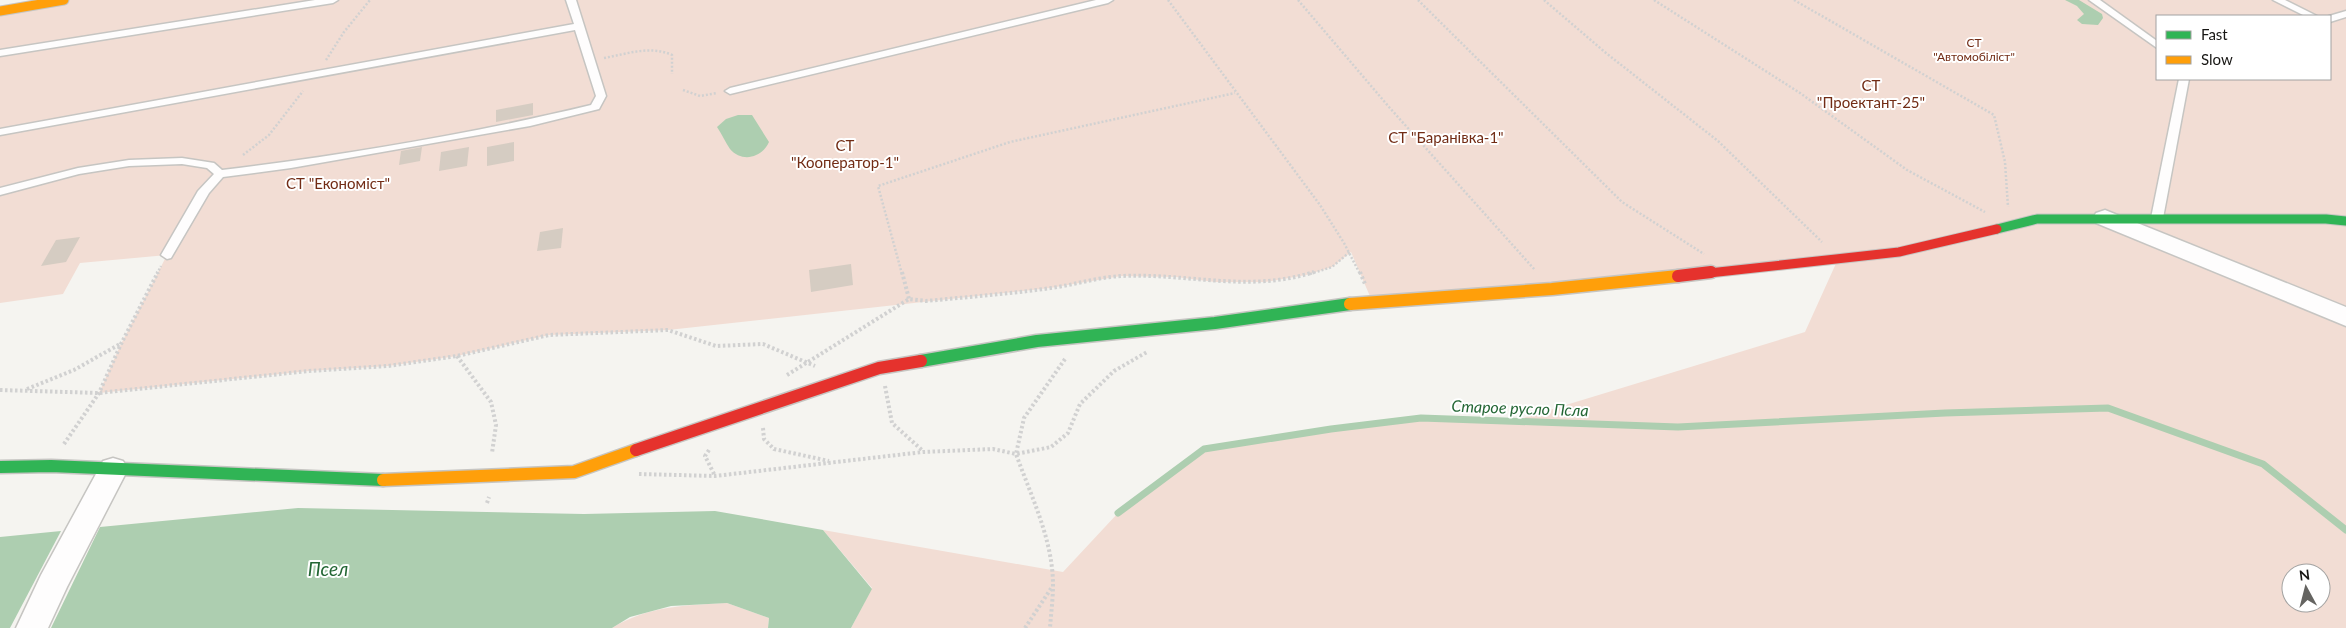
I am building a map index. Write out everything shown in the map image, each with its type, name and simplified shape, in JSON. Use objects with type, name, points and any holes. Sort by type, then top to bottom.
[{"type":"street","points":[[0,11],[64,0]]},
{"type":"street","points":[[2105,218],[2346,317]]},
{"type":"street","points":[[0,467],[51,466],[380,480],[574,472],[879,368],[1037,341],[1215,323],[1372,300],[1552,289],[1898,252],[2037,219],[2326,219],[2346,221]]},
{"type":"street","points":[[32,628],[52,584],[113,469]]},
{"type":"lane","points":[[0,53],[333,0]]},
{"type":"lane","points":[[167,255],[204,191],[220,174],[310,161],[530,123],[595,107],[601,96],[572,0]]},
{"type":"lane","points":[[730,91],[1108,0]]},
{"type":"lane","points":[[2094,0],[2156,44]]},
{"type":"lane","points":[[2278,0],[2310,15]]},
{"type":"lane","points":[[2331,19],[2346,14]]},
{"type":"lane","points":[[0,132],[290,81],[580,26]]},
{"type":"lane","points":[[2157,218],[2184,80]]},
{"type":"lane","points":[[0,192],[78,171],[129,163],[182,161],[210,165],[220,174]]},
{"type":"path","points":[[1168,0],[1235,93],[1332,220],[1351,252],[1372,300]]},
{"type":"path","points":[[1298,0],[1389,107],[1552,289]]},
{"type":"path","points":[[1418,0],[1622,202],[1730,270]]},
{"type":"path","points":[[1544,0],[1606,53],[1718,141],[1839,258]]},
{"type":"path","points":[[1654,0],[1800,93],[1907,170],[2010,226]]},
{"type":"path","points":[[1794,0],[1994,115],[2004,162],[2010,226]]},
{"type":"path","points":[[591,60],[648,50],[665,50],[672,55],[672,74]]},
{"type":"path","points":[[683,90],[700,96],[730,91]]},
{"type":"path","points":[[909,299],[878,186],[1010,142],[1235,93]]},
{"type":"path","points":[[926,301],[1050,288],[1121,276],[1176,277],[1215,282],[1265,282],[1306,275],[1332,267],[1351,252]]},
{"type":"path","points":[[51,466],[71,430],[98,393],[167,255]]},
{"type":"path","points":[[0,390],[98,393],[309,371],[388,366],[456,356],[549,336],[668,330],[716,346],[763,344],[847,378]]},
{"type":"path","points":[[1050,628],[1053,585],[1051,564],[1044,532],[1016,454],[1024,418],[1054,372],[1086,336]]},
{"type":"path","points":[[26,390],[74,370],[121,344]]},
{"type":"path","points":[[630,474],[715,476],[923,452],[993,449],[1016,454],[1051,447],[1068,433],[1080,404],[1114,371],[1150,350]]},
{"type":"path","points":[[456,356],[491,402],[496,425],[491,456],[479,476]]},
{"type":"path","points":[[879,368],[890,401],[892,422],[923,452]]},
{"type":"path","points":[[778,402],[763,426],[764,439],[774,449],[834,462]]},
{"type":"path","points":[[1025,628],[1053,585]]},
{"type":"green space","points":[[64,0],[2346,0],[2346,628],[851,628],[872,588],[823,530],[1063,572],[1118,513],[1204,449],[1331,429],[1421,418],[1507,423],[1805,332],[1838,259],[1372,301],[1351,252],[1332,267],[1306,275],[1265,282],[1215,282],[1176,277],[1121,276],[1050,288],[668,330],[549,335],[457,356],[388,366],[309,371],[99,393],[121,344],[167,255],[80,263],[63,294],[0,303],[0,11]]},
{"type":"green space","points":[[727,603],[769,618],[768,628],[612,628],[639,615],[653,611],[682,606]]},
{"type":"water","points":[[2065,0],[2079,0],[2102,14],[2103,18],[2098,25],[2082,24],[2077,20],[2084,14],[2077,6]]},
{"type":"water","points":[[738,115],[752,115],[769,142],[762,152],[757,155],[746,157],[735,153],[730,149],[717,127],[726,119]]},
{"type":"water","name":"Псел","points":[[298,508],[584,514],[715,511],[823,530],[872,589],[851,628],[768,628],[769,618],[727,603],[671,606],[630,617],[612,628],[51,628],[100,527]]},
{"type":"water","points":[[61,531],[10,628],[0,628],[0,537]]},
{"type":"building","points":[[533,103],[533,115],[496,122],[496,110]]},
{"type":"building","points":[[514,142],[514,161],[487,166],[487,147]]},
{"type":"building","points":[[422,147],[420,161],[399,165],[401,151]]},
{"type":"building","points":[[469,147],[467,166],[439,171],[441,152]]},
{"type":"building","points":[[563,228],[561,248],[537,251],[540,232]]},
{"type":"building","points":[[80,237],[66,262],[41,266],[56,240]]},
{"type":"building","points":[[851,264],[853,285],[811,292],[809,270]]},
{"type":"waterway","name":"Старое русло Псла","points":[[1118,513],[1204,449],[1331,429],[1421,418],[1678,427],[1945,413],[2108,408],[2263,464],[2346,530]]},
{"type":"traffic: fast","points":[[1997,229],[2037,219],[2326,219],[2346,221]]},
{"type":"traffic: fast","points":[[921,361],[1037,341],[1215,323],[1350,304]]},
{"type":"traffic: fast","points":[[0,467],[51,466],[383,480]]},
{"type":"traffic: slow","points":[[0,11],[64,0]]},
{"type":"traffic: slow","points":[[1350,304],[1552,289],[1678,276]]},
{"type":"traffic: slow","points":[[383,480],[574,472],[636,450]]},
{"type":"traffic: jam","points":[[1678,276],[1899,252],[1997,229]]},
{"type":"traffic: jam","points":[[636,450],[879,368],[921,361]]},
{"type":"park label","name":"СТ \"Автомобіліст\"","points":[[1974,50]]},
{"type":"park label","name":"СТ \"Проектант-25\"","points":[[1871,94]]},
{"type":"park label","name":"СТ \"Баранівка-1\"","points":[[1446,138]]},
{"type":"park label","name":"СТ \"Кооператор-1\"","points":[[845,154]]},
{"type":"park label","name":"СТ \"Економіст\"","points":[[338,184]]}]
